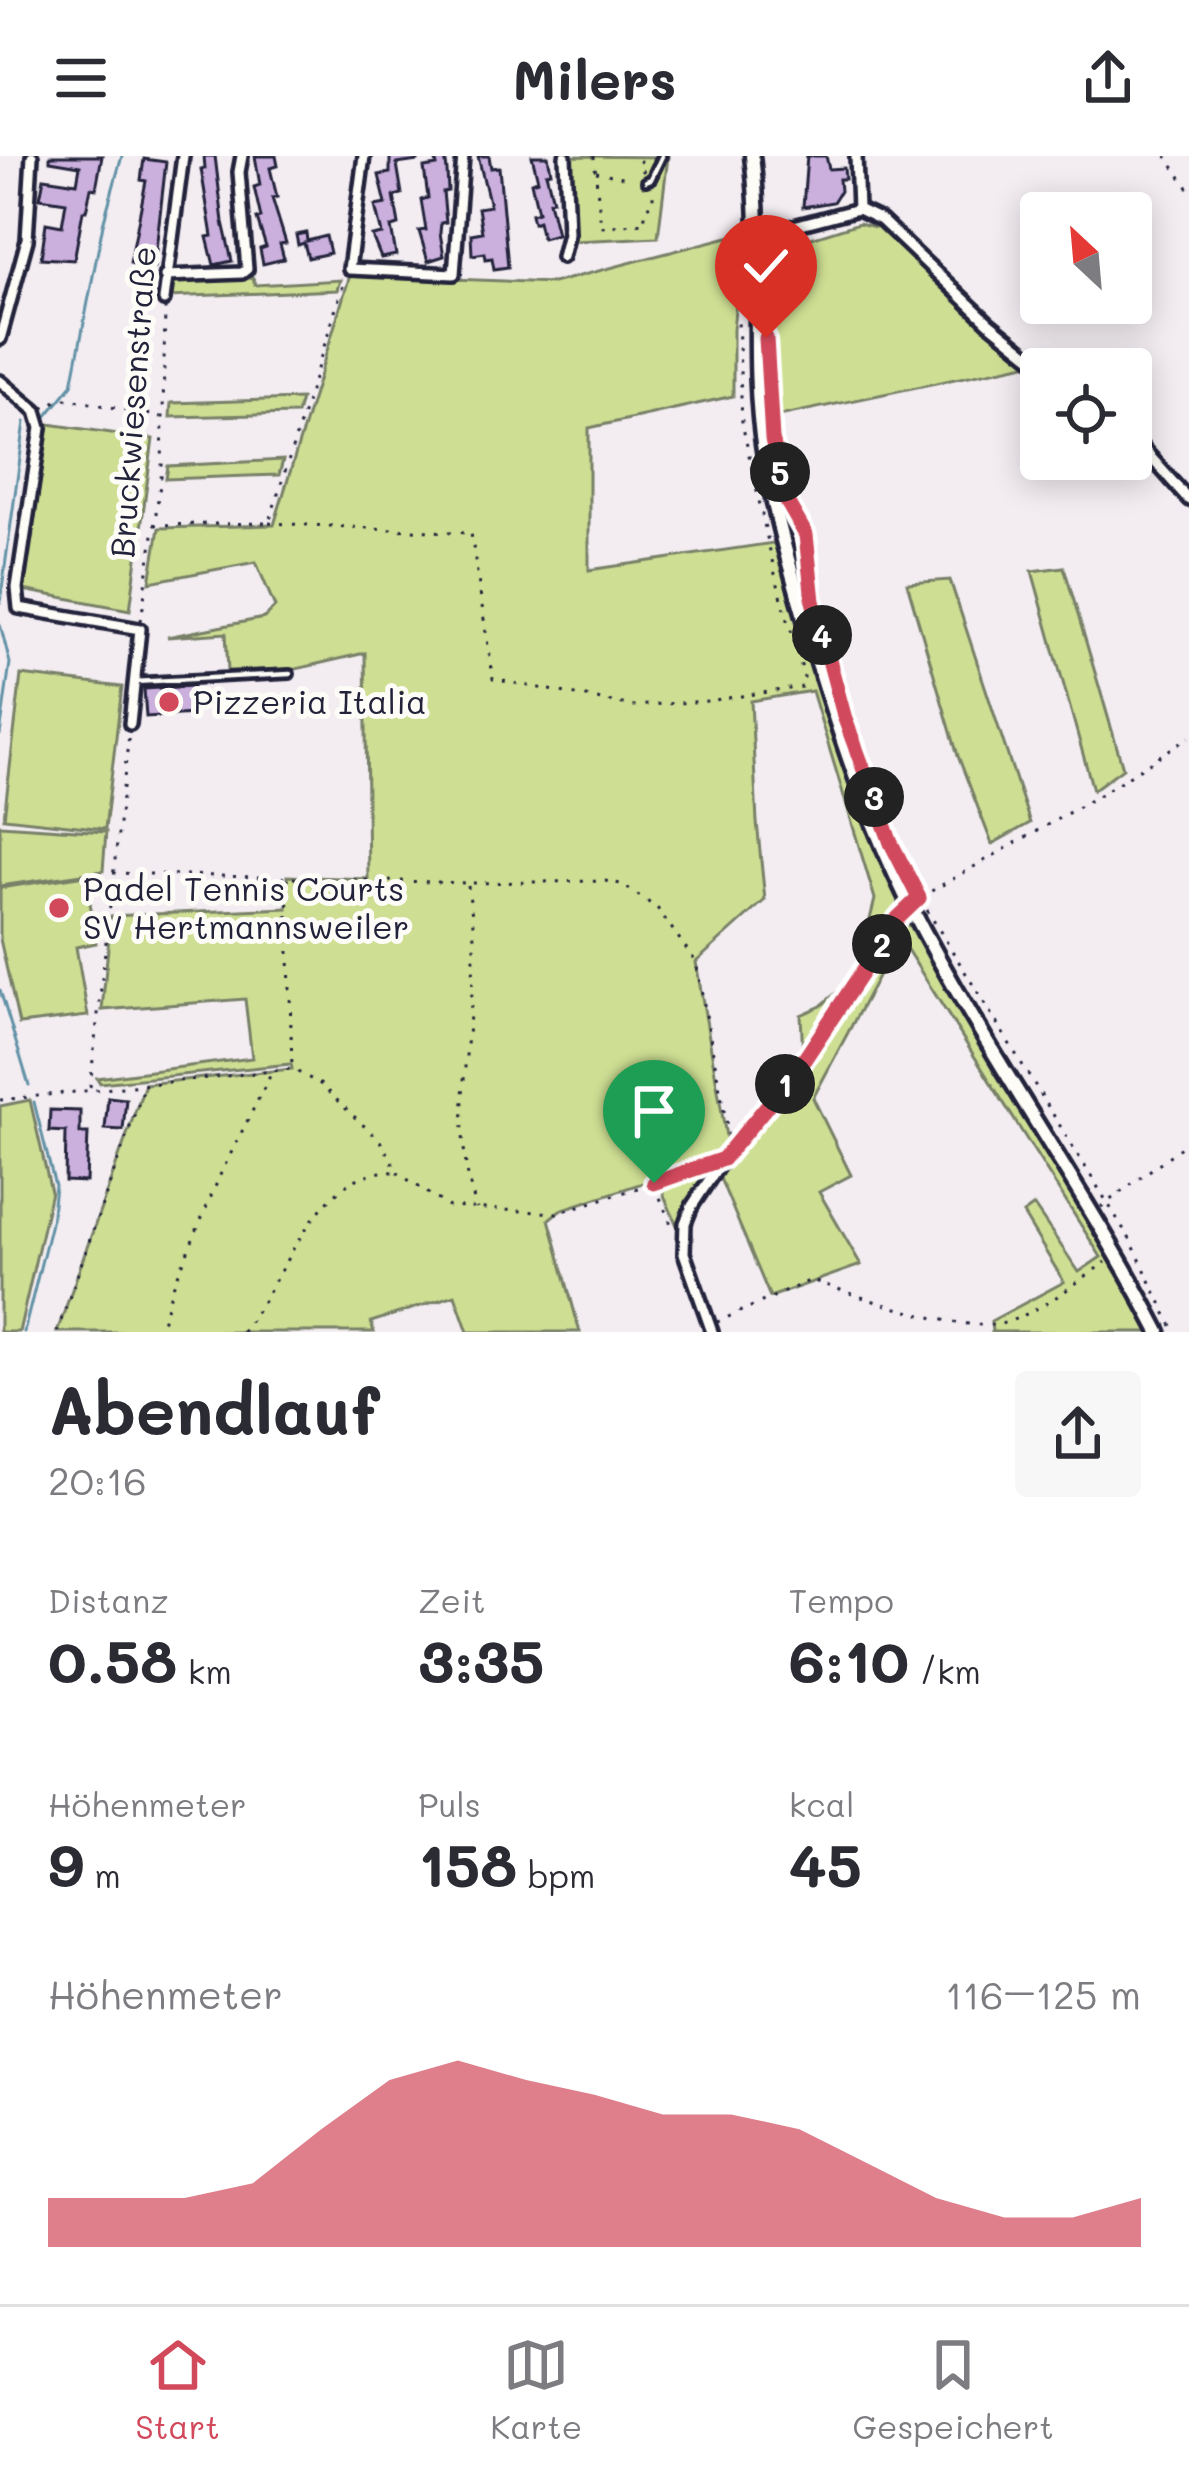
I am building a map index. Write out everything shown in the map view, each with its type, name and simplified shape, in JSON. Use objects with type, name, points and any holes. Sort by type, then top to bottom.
[{"type":"street","points":[[0,339],[27,240],[32,156]]},
{"type":"street","name":"Bruckwiesenstraße","points":[[164,300],[184,156]]},
{"type":"street","points":[[165,276],[247,269],[239,172],[242,156]]},
{"type":"street","points":[[364,156],[349,269],[454,274],[464,156]]},
{"type":"street","points":[[562,257],[568,233],[565,156]]},
{"type":"street","points":[[752,156],[757,376],[765,456],[781,537],[842,742],[961,996],[1094,1210],[1160,1332]]},
{"type":"street","points":[[856,156],[858,209]]},
{"type":"street","points":[[756,236],[858,209],[881,220],[1020,348]]},
{"type":"street","points":[[0,381],[36,411],[41,428],[17,589],[20,608],[140,629],[130,724]]},
{"type":"street","points":[[1152,459],[1189,500]]},
{"type":"street","points":[[711,1329],[684,1252],[685,1223],[692,1205],[814,1047],[887,933],[915,902]]},
{"type":"lane","points":[[649,180],[662,156]]},
{"type":"lane","points":[[134,682],[290,674]]},
{"type":"path","points":[[594,156],[601,227],[644,223],[646,207],[652,204],[649,180]]},
{"type":"path","points":[[652,168],[639,169],[638,161],[646,156],[653,160]]},
{"type":"path","points":[[1166,156],[1189,189]]},
{"type":"path","points":[[594,172],[622,177]]},
{"type":"path","points":[[269,523],[349,269]]},
{"type":"path","name":"Bruckwiesenstraße","points":[[140,629],[165,417],[164,300]]},
{"type":"path","points":[[154,525],[269,523],[471,533],[493,679],[633,706],[802,687],[804,676],[765,533],[742,423],[738,320]]},
{"type":"path","points":[[36,411],[71,399],[165,417]]},
{"type":"path","points":[[786,500],[806,535],[818,621]]},
{"type":"path","points":[[90,1089],[130,724]]},
{"type":"path","points":[[1174,1332],[1108,1204],[915,902],[1189,737]]},
{"type":"path","points":[[113,873],[621,884],[657,908],[696,962],[722,1110],[734,1147]]},
{"type":"path","points":[[287,876],[292,1070]]},
{"type":"path","points":[[468,883],[474,942],[462,1138],[465,1176],[478,1211]]},
{"type":"path","points":[[0,1100],[292,1070],[320,1084],[382,1144],[398,1173],[441,1203],[478,1211],[557,1213],[723,1159]]},
{"type":"path","points":[[159,1332],[221,1173],[273,1071]]},
{"type":"path","points":[[57,1332],[145,1084]]},
{"type":"path","points":[[1094,1210],[1189,1141]]},
{"type":"path","points":[[242,1332],[327,1202],[358,1178],[374,1172],[398,1173]]},
{"type":"path","points":[[654,1183],[684,1252]]},
{"type":"path","points":[[711,1329],[811,1280],[914,1315],[979,1327],[1001,1324],[1033,1310],[1118,1253]]},
{"type":"green space","points":[[571,156],[668,157],[658,237],[574,241]]},
{"type":"green space","points":[[881,220],[1021,348],[1020,365],[770,418],[766,252],[859,223],[875,227]]},
{"type":"green space","points":[[743,233],[733,330],[733,396],[589,428],[589,570],[773,543],[783,558],[849,770],[898,895],[897,907],[881,923],[871,957],[803,1056],[801,1015],[821,1006],[843,987],[860,960],[875,899],[812,691],[751,701],[765,900],[696,962],[728,1148],[716,1159],[560,1210],[549,1219],[580,1332],[468,1332],[455,1295],[371,1322],[374,1332],[57,1332],[145,1084],[292,1069],[291,1064],[100,1083],[97,1078],[252,1058],[245,999],[102,1010],[111,916],[287,908],[287,876],[368,879],[365,653],[296,669],[228,671],[226,633],[167,637],[264,618],[275,607],[256,562],[150,582],[159,528],[274,525],[350,275],[553,283]]},
{"type":"green space","points":[[253,278],[255,285],[340,280],[337,290],[169,297],[171,281]]},
{"type":"green space","points":[[301,399],[297,414],[170,417],[171,403]]},
{"type":"green space","points":[[49,424],[153,439],[130,610],[23,590]]},
{"type":"green space","points":[[283,460],[279,475],[166,479],[168,466]]},
{"type":"green space","points":[[1064,567],[1123,768],[1093,790],[1032,571]]},
{"type":"green space","points":[[950,580],[1030,823],[992,844],[958,756],[907,583]]},
{"type":"green space","points":[[21,675],[122,687],[105,829],[4,818]]},
{"type":"green space","points":[[0,825],[106,832],[103,871],[0,886]]},
{"type":"green space","points":[[86,875],[96,943],[76,947],[88,1016],[19,1024],[0,939],[0,888]]},
{"type":"green space","points":[[900,923],[914,927],[1109,1251],[1152,1332],[992,1332],[991,1321],[1064,1282],[1023,1214],[1034,1206],[1079,1272],[1101,1257],[899,937],[813,1098],[851,1175],[819,1192],[861,1265],[770,1297],[719,1176],[842,1018]]},
{"type":"green space","points":[[30,1100],[51,1192],[19,1332],[0,1332],[0,1106]]},
{"type":"green space","points":[[711,1166],[688,1200],[678,1228],[660,1186]]},
{"type":"building","points":[[50,156],[102,156],[96,189],[91,188],[83,211],[74,260],[41,258],[46,223],[62,226],[66,202],[40,198],[44,178],[77,183],[80,166],[50,161]]},
{"type":"building","points":[[204,156],[215,156],[232,261],[214,265],[207,237],[212,236],[201,169],[205,168]]},
{"type":"building","points":[[255,156],[276,156],[278,166],[270,168],[277,197],[272,198],[286,243],[280,244],[284,259],[263,264],[260,249],[266,247],[257,219],[261,218],[254,187],[260,185]]},
{"type":"building","points":[[390,156],[418,156],[418,161],[397,164],[402,194],[394,196],[399,225],[391,227],[396,255],[381,258],[372,236],[382,234],[375,206],[386,204],[379,175],[390,173]]},
{"type":"building","points":[[435,156],[445,156],[447,171],[446,222],[441,223],[440,233],[444,256],[428,261],[419,231],[426,230],[421,200],[428,198],[424,168],[437,166]]},
{"type":"building","points":[[478,156],[489,156],[491,168],[499,167],[508,267],[494,269],[492,258],[486,259],[485,253],[472,255],[471,234],[482,232],[478,208],[490,206]]},
{"type":"building","points":[[532,156],[548,156],[551,172],[546,173],[557,234],[542,238],[531,214],[538,212],[531,182],[538,180]]},
{"type":"building","points":[[807,156],[826,156],[829,169],[844,168],[845,179],[839,179],[840,191],[833,202],[803,207]]},
{"type":"building","points":[[144,159],[166,162],[154,267],[130,263],[146,181],[141,180]]},
{"type":"building","points":[[306,233],[307,241],[326,236],[330,253],[308,258],[296,235]]},
{"type":"building","name":"Pizzeria Italia","points":[[193,686],[194,714],[146,717],[144,689]]},
{"type":"building","points":[[108,1097],[126,1099],[123,1130],[105,1129]]},
{"type":"building","points":[[50,1110],[80,1111],[80,1133],[88,1133],[86,1182],[65,1181],[66,1132],[49,1131]]},
{"type":"waterway","points":[[45,418],[72,385],[103,224],[122,156]]},
{"type":"waterway","points":[[0,603],[25,422]]},
{"type":"waterway","points":[[0,624],[10,663],[0,735]]},
{"type":"waterway","points":[[0,990],[29,1085]]},
{"type":"waterway","points":[[24,1332],[51,1223],[55,1186],[34,1102]]},
{"type":"place","name":"Pizzeria Italia","points":[[169,702]]},
{"type":"place","name":"Padel Tennis Courts SV Hertmannsweiler","points":[[59,908]]},
{"type":"route","points":[[654,1183],[723,1159],[800,1066],[887,933],[919,898],[891,843],[845,719],[813,601],[806,535],[786,500],[772,439],[766,338]]}]
